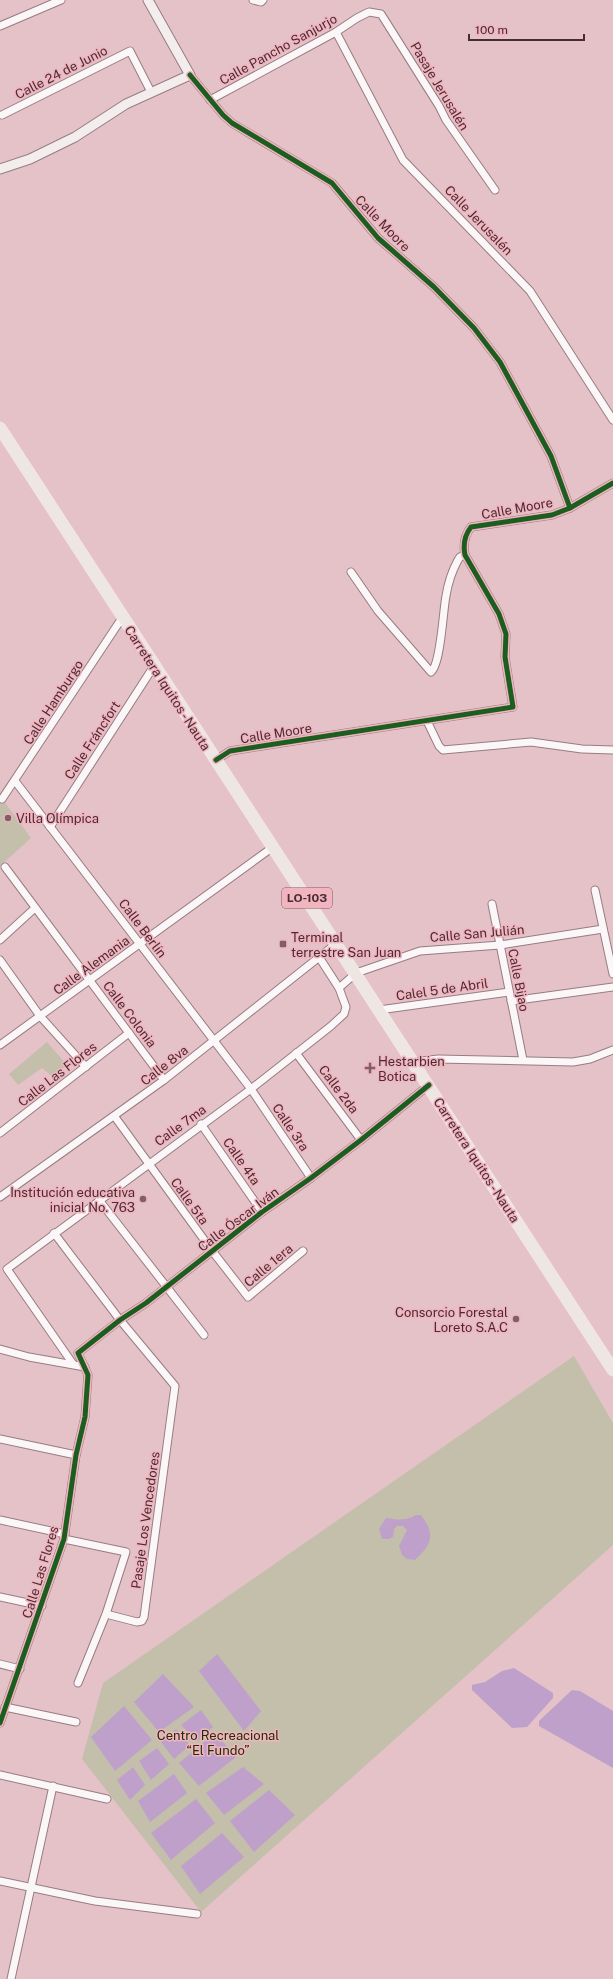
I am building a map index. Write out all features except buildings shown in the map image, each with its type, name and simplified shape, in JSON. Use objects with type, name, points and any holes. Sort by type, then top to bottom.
[{"type":"main road","name":"Carretera Iquitos - Nauta","points":[[0,428],[122,618],[337,943],[613,1370]]},
{"type":"street","points":[[0,26],[61,0]]},
{"type":"street","points":[[0,169],[30,159],[75,136],[126,104],[190,75],[148,0]]},
{"type":"street","points":[[253,0],[261,2],[263,0]]},
{"type":"street","name":"Pasaje Jerusalén","points":[[357,18],[368,12],[381,14],[439,106],[446,120],[495,190]]},
{"type":"street","name":"Calle Pancho Sanjurjo","points":[[210,100],[336,32],[357,18]]},
{"type":"street","name":"Calle Jerusalén","points":[[336,32],[403,160],[530,291],[613,420]]},
{"type":"street","name":"Calle 24 de Junio","points":[[2,114],[130,51],[151,92]]},
{"type":"street","name":"Calle Moore","points":[[190,75],[223,115],[237,126],[332,183],[378,238],[434,287],[474,328],[500,362],[551,456],[570,508],[552,515],[471,527],[466,532],[463,545],[465,555],[499,614],[506,634],[505,657],[513,707],[230,751],[216,760]]},
{"type":"street","points":[[570,508],[613,483]]},
{"type":"street","points":[[351,572],[378,611],[431,672],[437,663],[444,622],[448,585],[458,560],[460,557],[465,555]]},
{"type":"street","name":"Calle Hamburgo","points":[[2,799],[122,618]]},
{"type":"street","name":"Calle Fráncfort","points":[[50,827],[154,666]]},
{"type":"street","points":[[427,721],[439,746],[443,750],[532,742],[582,749],[613,750]]},
{"type":"street","name":"Calle Berlín","points":[[15,781],[251,1089]]},
{"type":"street","name":"Calle Alemania","points":[[0,1046],[273,847]]},
{"type":"street","name":"Calle Colonia","points":[[4,867],[164,1080]]},
{"type":"street","points":[[595,890],[604,929],[610,946],[613,974]]},
{"type":"street","name":"Calle Bijao","points":[[492,904],[523,1060]]},
{"type":"street","points":[[0,940],[35,908]]},
{"type":"street","name":"Calle San Julián","points":[[356,973],[420,951],[500,945],[604,929]]},
{"type":"street","name":"Calle 8va","points":[[0,1197],[164,1080],[337,943]]},
{"type":"street","name":"Calle 7ma","points":[[72,1364],[6,1269],[201,1124],[251,1089],[344,1014],[346,1007],[339,988],[319,957]]},
{"type":"street","points":[[0,960],[40,1016],[86,1067]]},
{"type":"street","points":[[339,988],[356,973]]},
{"type":"street","points":[[511,1001],[613,987]]},
{"type":"street","name":"Calel 5 de Abril","points":[[379,1010],[509,992]]},
{"type":"street","name":"Calle Las Flores","points":[[0,1133],[129,1033]]},
{"type":"street","points":[[413,1062],[438,1059],[573,1062],[590,1059],[613,1050]]},
{"type":"street","name":"Calle 2da","points":[[296,1053],[362,1140]]},
{"type":"street","name":"Calle Óscar Iván","points":[[78,1353],[120,1320],[166,1288],[213,1252],[262,1212],[362,1140],[429,1085]]},
{"type":"street","name":"Calle 3ra","points":[[251,1089],[311,1178]]},
{"type":"street","name":"Calle 5ta","points":[[115,1116],[213,1252],[248,1297]]},
{"type":"street","name":"Calle 4ta","points":[[201,1124],[262,1212]]},
{"type":"street","points":[[99,1200],[204,1335]]},
{"type":"street","points":[[54,1233],[120,1320]]},
{"type":"street","name":"Calle 1era","points":[[248,1297],[303,1251]]},
{"type":"street","name":"Pasaje Los Vencedores","points":[[106,1614],[137,1622],[142,1621],[144,1616],[175,1386],[120,1320]]},
{"type":"street","points":[[0,1350],[85,1367]]},
{"type":"street","name":"Calle Las Flores","points":[[0,1723],[42,1606],[65,1536],[76,1455],[85,1417],[88,1375],[78,1353]]},
{"type":"street","points":[[0,1439],[76,1455]]},
{"type":"street","points":[[0,1520],[126,1552],[106,1614],[78,1683]]},
{"type":"street","points":[[0,1597],[42,1606]]},
{"type":"street","points":[[0,1664],[20,1669]]},
{"type":"street","points":[[5,1707],[76,1722]]},
{"type":"street","points":[[0,1775],[107,1798]]},
{"type":"street","points":[[11,1979],[53,1786]]},
{"type":"street","points":[[0,1881],[95,1901],[197,1914]]},
{"type":"green space","name":"Villa Olímpica","points":[[0,796],[31,838],[0,866]]},
{"type":"green space","points":[[47,1042],[67,1065],[53,1077],[42,1068],[18,1085],[9,1074]]},
{"type":"green space","name":"Centro Recreacional “El Fundo”","points":[[574,1356],[613,1423],[613,1545],[201,1912],[82,1759],[103,1683]]},
{"type":"shaded area","points":[[416,1515],[421,1515],[426,1522],[430,1533],[430,1538],[426,1548],[415,1560],[407,1559],[402,1555],[399,1546],[407,1530],[403,1526],[397,1526],[394,1529],[393,1537],[389,1539],[382,1539],[379,1529],[386,1518],[401,1520]]},
{"type":"shaded area","points":[[217,1654],[261,1711],[244,1731],[199,1671]]},
{"type":"shaded area","points":[[514,1668],[553,1693],[553,1698],[527,1727],[512,1728],[472,1690],[472,1685],[485,1682],[502,1671]]},
{"type":"shaded area","points":[[163,1674],[194,1707],[159,1732],[134,1702]]},
{"type":"shaded area","points":[[572,1690],[580,1691],[613,1711],[613,1768],[539,1726],[539,1721]]},
{"type":"shaded area","points":[[124,1706],[152,1740],[115,1771],[91,1737]]},
{"type":"shaded area","points":[[201,1710],[213,1727],[197,1741],[181,1725]]},
{"type":"shaded area","points":[[176,1729],[190,1745],[174,1759],[161,1742]]},
{"type":"shaded area","points":[[215,1733],[236,1757],[199,1786],[179,1763]]},
{"type":"shaded area","points":[[157,1748],[169,1764],[151,1780],[139,1761]]},
{"type":"shaded area","points":[[133,1767],[145,1785],[130,1800],[117,1780]]},
{"type":"shaded area","points":[[243,1767],[264,1784],[224,1815],[206,1793]]},
{"type":"shaded area","points":[[174,1774],[187,1793],[150,1822],[138,1801]]},
{"type":"shaded area","points":[[269,1790],[295,1815],[254,1852],[230,1821]]},
{"type":"shaded area","points":[[196,1799],[215,1823],[171,1860],[151,1833]]},
{"type":"shaded area","points":[[222,1833],[244,1857],[200,1894],[181,1866]]},
{"type":"cycle path","points":[[190,75],[223,115],[232,123],[332,183],[378,238],[434,287],[474,328],[500,362],[551,456],[570,508]]},
{"type":"cycle path","points":[[216,760],[230,751],[513,707],[505,657],[506,634],[499,614],[465,555],[465,537],[471,527],[552,515],[570,508],[613,483]]},
{"type":"cycle path","points":[[0,1723],[64,1539],[76,1455],[85,1417],[88,1375],[78,1353],[120,1320],[146,1303],[262,1212],[311,1178],[361,1140],[429,1085]]},
{"type":"place","name":"Villa Olímpica","points":[[8,818]]},
{"type":"place","name":"Terminal terrestre San Juan","points":[[283,944]]},
{"type":"place","name":"Hestarbien Botica","points":[[370,1068]]},
{"type":"place","name":"Institución educativa inicial No. 763","points":[[143,1199]]},
{"type":"place","name":"Consorcio Forestal Loreto S.A.C","points":[[516,1319]]}]
